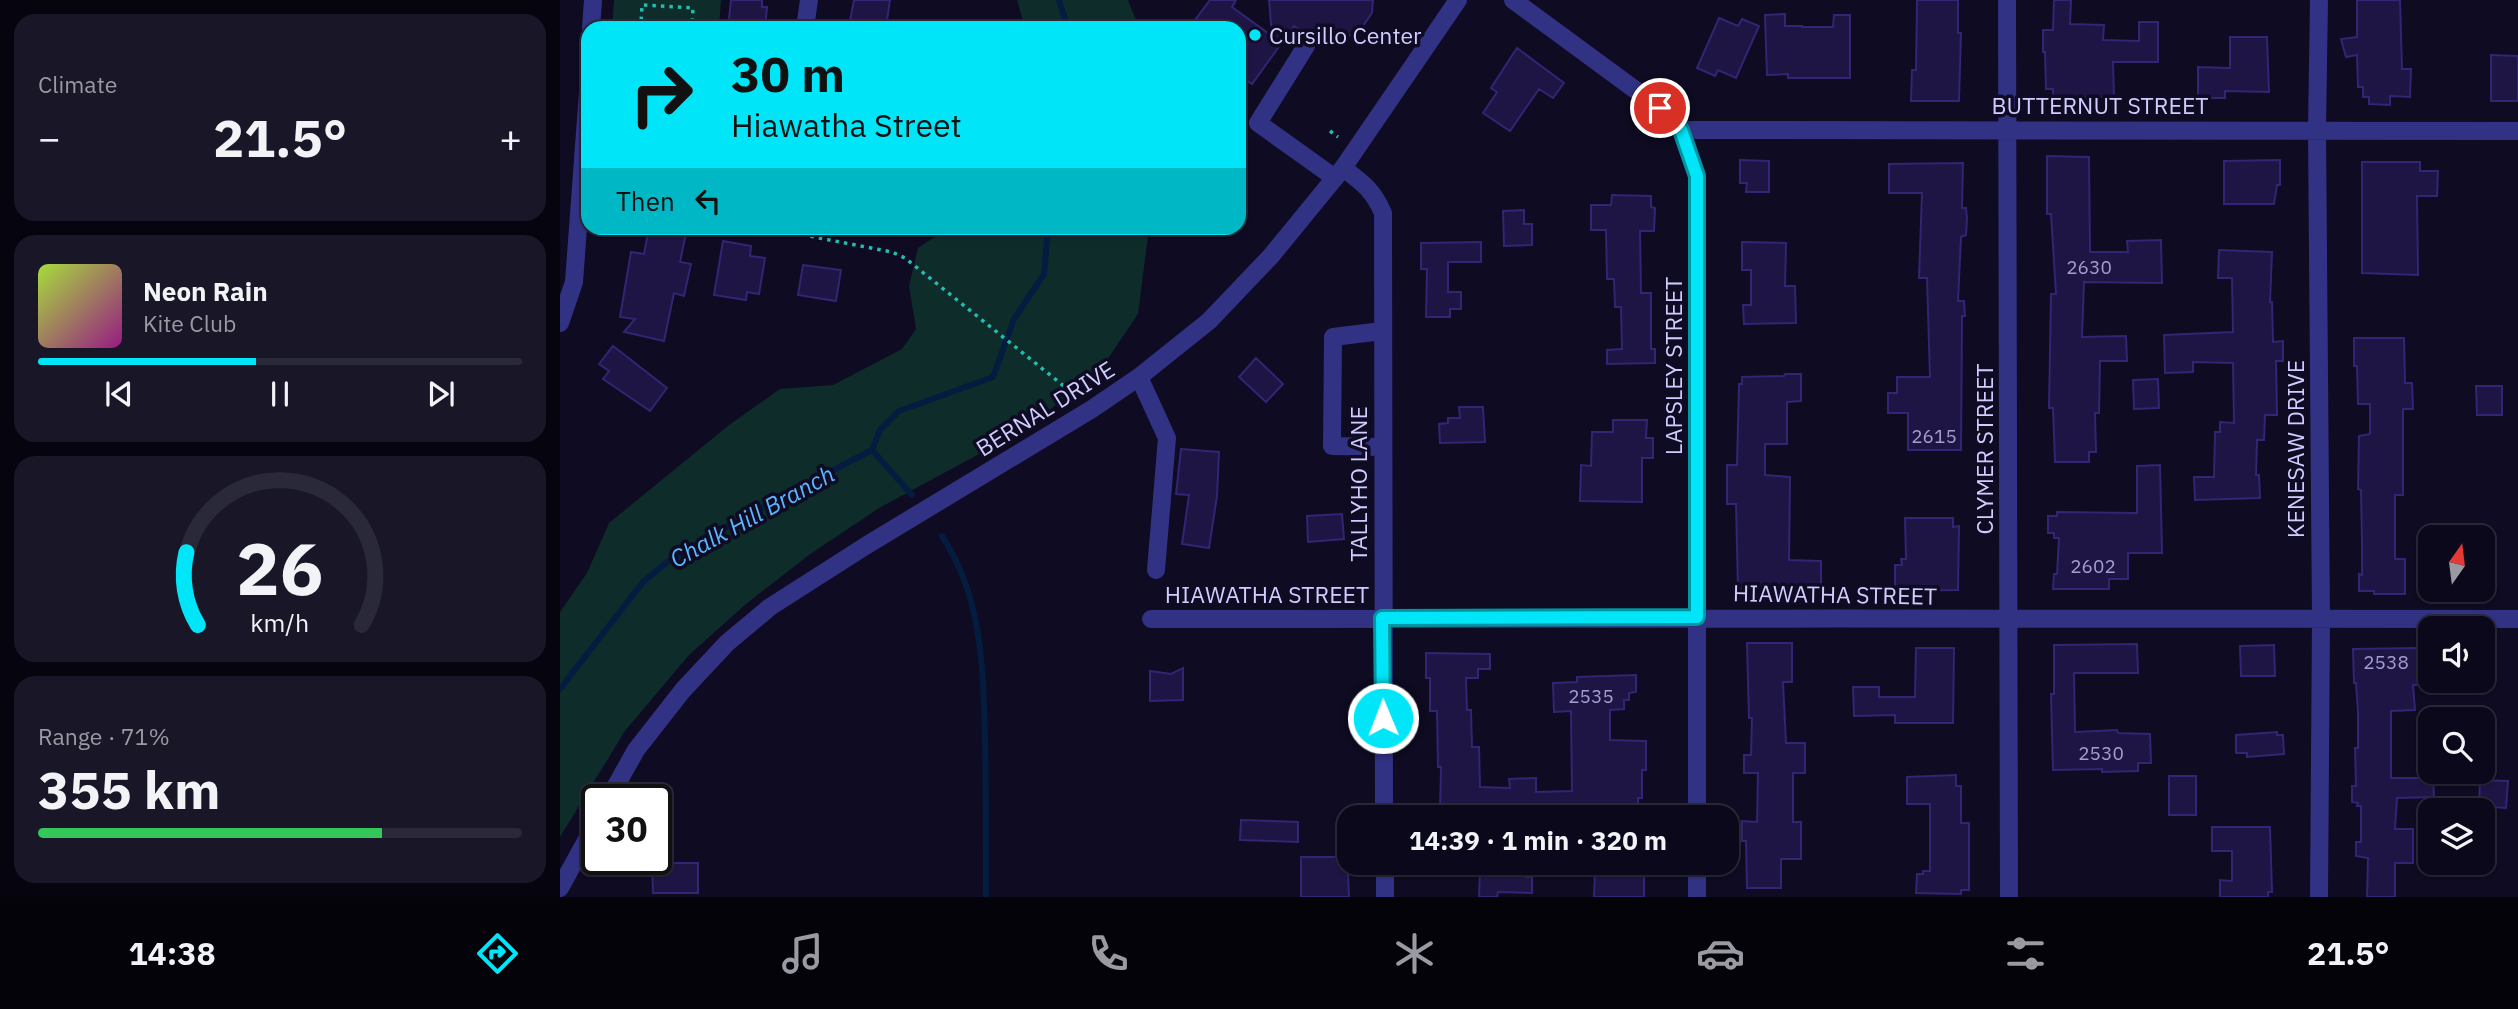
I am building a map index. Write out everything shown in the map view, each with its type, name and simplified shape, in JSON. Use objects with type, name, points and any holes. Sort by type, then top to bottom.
[{"type":"street","points":[[593,0],[597,21]]},
{"type":"street","points":[[806,21],[808,0]]},
{"type":"street","name":"BERNAL DRIVE","points":[[617,784],[636,750],[683,690],[727,643],[770,607],[867,545],[1034,445],[1139,377],[1209,321],[1271,256],[1339,173],[1458,0]]},
{"type":"street","name":"LAPSLEY STREET","points":[[1513,0],[1660,108],[1681,130],[1697,176],[1697,805]]},
{"type":"street","name":"CLYMER STREET","points":[[2007,0],[2009,897]]},
{"type":"street","name":"KENESAW DRIVE","points":[[2319,0],[2319,897]]},
{"type":"street","name":"TALLYHO LANE","points":[[1306,46],[1258,122],[1339,173],[1363,183],[1375,195],[1383,213],[1384,805]]},
{"type":"street","name":"BUTTERNUT STREET","points":[[1681,130],[2518,131]]},
{"type":"street","points":[[560,323],[574,282],[581,217]]},
{"type":"street","points":[[1382,331],[1333,337],[1332,446],[1382,447]]},
{"type":"street","points":[[1139,377],[1167,438],[1156,570]]},
{"type":"street","name":"HIAWATHA STREET","points":[[1151,619],[1697,617],[2009,621],[2518,620]]},
{"type":"street","points":[[560,888],[581,850]]},
{"type":"street","points":[[1385,875],[1385,897]]},
{"type":"street","points":[[1697,875],[1697,897]]},
{"type":"path","points":[[641,21],[642,5],[693,8],[692,21]]},
{"type":"path","points":[[1331,131],[1338,137]]},
{"type":"path","points":[[807,235],[892,252],[905,258],[1075,395]]},
{"type":"green space","points":[[614,0],[721,0],[720,21],[612,21]]},
{"type":"green space","points":[[1017,0],[1128,0],[1136,21],[1023,21]]},
{"type":"green space","points":[[938,235],[1148,235],[1138,314],[1105,363],[1031,426],[881,507],[809,555],[746,604],[689,655],[625,731],[592,784],[581,784],[581,803],[560,837],[560,612],[587,573],[609,523],[729,425],[780,389],[833,385],[902,349],[916,329],[909,286],[918,248]]},
{"type":"building","points":[[731,0],[762,0],[762,7],[767,7],[766,21],[729,21]]},
{"type":"building","points":[[854,0],[890,0],[887,21],[850,21]]},
{"type":"building","points":[[1210,0],[1236,0],[1232,7],[1272,36],[1269,0],[1373,0],[1372,13],[1352,35],[1334,40],[1315,39],[1294,26],[1252,84],[1246,80],[1246,21],[1194,21]]},
{"type":"building","points":[[1917,0],[1958,0],[1958,33],[1961,33],[1959,101],[1911,101],[1912,70],[1916,70]]},
{"type":"building","points":[[2054,0],[2071,0],[2070,24],[2104,25],[2103,40],[2139,41],[2139,22],[2158,22],[2158,62],[2113,62],[2114,97],[2053,98],[2053,89],[2046,89],[2043,30],[2053,30]]},
{"type":"building","points":[[2357,0],[2400,0],[2402,69],[2411,69],[2410,97],[2390,96],[2390,105],[2369,104],[2369,97],[2363,97],[2363,87],[2358,87],[2357,55],[2346,57],[2341,39],[2357,37]]},
{"type":"building","points":[[1785,14],[1785,26],[1802,27],[1833,27],[1834,15],[1850,15],[1850,78],[1788,78],[1788,74],[1767,75],[1765,15]]},
{"type":"building","points":[[1719,18],[1738,26],[1742,19],[1759,26],[1736,78],[1718,70],[1715,76],[1697,68]]},
{"type":"building","points":[[2230,37],[2267,37],[2269,92],[2225,91],[2225,98],[2198,98],[2198,67],[2230,68]]},
{"type":"building","points":[[1517,48],[1564,83],[1553,98],[1539,89],[1510,131],[1483,113],[1497,92],[1491,88]]},
{"type":"building","points":[[2491,55],[2518,56],[2518,101],[2491,101]]},
{"type":"building","points":[[2047,156],[2089,157],[2090,252],[2128,252],[2127,241],[2161,240],[2162,283],[2084,282],[2082,337],[2126,336],[2127,361],[2100,361],[2099,413],[2095,413],[2096,452],[2089,452],[2089,462],[2055,462],[2053,408],[2049,408],[2051,294],[2056,294],[2051,214],[2047,214]]},
{"type":"building","points":[[1740,160],[1769,161],[1769,192],[1746,192],[1747,183],[1740,183]]},
{"type":"building","points":[[2280,160],[2280,185],[2277,185],[2274,204],[2224,204],[2224,161]]},
{"type":"building","points":[[2362,162],[2420,162],[2420,171],[2438,171],[2437,196],[2417,196],[2418,275],[2362,273]]},
{"type":"building","points":[[1963,163],[1962,208],[1966,208],[1967,218],[1966,235],[1961,237],[1958,301],[1964,301],[1965,316],[1962,316],[1961,450],[1908,450],[1908,413],[1888,413],[1888,393],[1897,393],[1897,377],[1930,377],[1927,278],[1919,278],[1922,193],[1889,193],[1889,164]]},
{"type":"building","points":[[1612,195],[1651,196],[1651,207],[1655,208],[1654,231],[1640,231],[1641,293],[1651,293],[1651,349],[1655,349],[1655,363],[1607,364],[1607,350],[1622,349],[1621,307],[1615,307],[1614,279],[1607,279],[1606,230],[1591,230],[1591,205],[1611,205]]},
{"type":"building","points":[[1524,210],[1524,224],[1532,224],[1532,245],[1504,246],[1503,211]]},
{"type":"building","points":[[648,235],[686,235],[680,262],[691,264],[684,296],[674,293],[664,341],[624,332],[635,319],[620,317],[631,252],[644,254]]},
{"type":"building","points":[[723,241],[751,246],[750,256],[765,258],[759,294],[747,292],[746,300],[714,295]]},
{"type":"building","points":[[1481,242],[1481,262],[1448,262],[1448,292],[1461,292],[1461,309],[1450,309],[1450,317],[1426,317],[1427,269],[1421,269],[1421,243]]},
{"type":"building","points":[[1742,242],[1786,243],[1785,286],[1795,286],[1796,323],[1744,324],[1743,305],[1751,305],[1751,270],[1742,270]]},
{"type":"building","points":[[2219,250],[2272,252],[2270,302],[2273,342],[2283,341],[2283,361],[2276,361],[2277,415],[2265,415],[2264,440],[2257,440],[2256,475],[2259,475],[2260,498],[2195,500],[2194,477],[2214,477],[2215,432],[2220,432],[2220,422],[2234,423],[2233,363],[2193,362],[2193,372],[2165,373],[2164,335],[2233,332],[2232,278],[2218,278]]},
{"type":"building","points":[[803,265],[841,270],[836,301],[798,295]]},
{"type":"building","points":[[2354,338],[2404,338],[2405,383],[2412,383],[2413,409],[2403,409],[2403,495],[2395,495],[2395,559],[2405,559],[2405,594],[2359,591],[2362,543],[2361,490],[2358,489],[2359,436],[2370,434],[2370,404],[2358,404]]},
{"type":"building","points":[[613,346],[667,388],[650,411],[603,379],[609,371],[599,364]]},
{"type":"building","points":[[1256,358],[1283,384],[1266,402],[1239,377]]},
{"type":"building","points":[[1801,374],[1801,401],[1787,402],[1787,444],[1765,444],[1765,475],[1790,477],[1789,560],[1821,561],[1821,589],[1738,588],[1736,504],[1727,504],[1727,465],[1737,465],[1739,384],[1742,384],[1742,377]]},
{"type":"building","points":[[2158,379],[2159,408],[2134,409],[2133,380]]},
{"type":"building","points":[[2476,386],[2502,386],[2502,415],[2477,415]]},
{"type":"building","points":[[1459,407],[1483,407],[1485,442],[1440,443],[1439,424],[1448,423],[1448,418],[1460,418]]},
{"type":"building","points":[[1613,420],[1647,420],[1646,438],[1653,438],[1653,458],[1642,458],[1642,502],[1580,501],[1581,465],[1591,466],[1592,432],[1613,432]]},
{"type":"building","points":[[1181,449],[1219,452],[1217,496],[1209,548],[1182,544],[1189,495],[1176,494]]},
{"type":"building","points":[[2160,465],[2162,553],[2128,553],[2128,579],[2109,579],[2109,589],[2053,589],[2054,574],[2057,574],[2059,538],[2054,538],[2054,533],[2048,533],[2048,516],[2057,516],[2057,512],[2137,513],[2137,466]]},
{"type":"building","points":[[1342,514],[1344,539],[1308,542],[1307,516]]},
{"type":"building","points":[[1905,518],[1953,518],[1953,527],[1959,526],[1958,590],[1895,591],[1895,565],[1902,565],[1901,559],[1906,559]]},
{"type":"building","points":[[1747,643],[1792,643],[1792,682],[1783,682],[1786,743],[1805,743],[1805,773],[1793,773],[1793,822],[1801,822],[1801,859],[1781,859],[1781,888],[1747,888],[1746,841],[1742,841],[1742,821],[1757,822],[1758,773],[1744,773],[1744,755],[1751,755],[1752,718],[1749,718]]},
{"type":"building","points":[[2137,644],[2138,673],[2074,673],[2075,732],[2117,730],[2118,733],[2150,734],[2151,763],[2138,763],[2138,771],[2053,770],[2051,694],[2054,694],[2054,645]]},
{"type":"building","points":[[2274,645],[2275,676],[2241,676],[2240,646]]},
{"type":"building","points":[[1916,648],[1954,648],[1953,723],[1895,723],[1895,715],[1854,716],[1853,687],[1879,687],[1879,697],[1915,697]]},
{"type":"building","points":[[2418,648],[2418,685],[2413,685],[2415,710],[2391,711],[2391,778],[2418,778],[2418,784],[2433,784],[2434,797],[2397,798],[2395,829],[2413,829],[2413,863],[2395,863],[2395,897],[2367,897],[2368,858],[2356,856],[2356,842],[2361,842],[2361,806],[2352,802],[2352,786],[2356,786],[2355,748],[2358,748],[2353,649]]},
{"type":"building","points":[[1426,653],[1490,654],[1490,669],[1478,669],[1478,678],[1466,678],[1467,710],[1471,710],[1472,747],[1479,747],[1480,787],[1510,788],[1509,779],[1536,778],[1536,792],[1572,791],[1571,711],[1554,712],[1553,683],[1577,682],[1577,677],[1636,675],[1636,692],[1629,693],[1629,700],[1624,700],[1624,709],[1610,710],[1610,740],[1646,741],[1646,770],[1642,770],[1642,798],[1638,798],[1638,805],[1440,805],[1441,767],[1438,767],[1437,711],[1430,711],[1430,678],[1426,678]]},
{"type":"building","points":[[1183,668],[1183,700],[1150,701],[1150,671],[1171,674]]},
{"type":"building","points":[[2277,732],[2277,735],[2283,735],[2284,754],[2247,757],[2247,753],[2236,753],[2236,735]]},
{"type":"building","points":[[1956,775],[1956,786],[1961,786],[1961,823],[1969,823],[1969,890],[1961,890],[1961,894],[1916,893],[1917,874],[1930,871],[1930,804],[1907,804],[1907,777]]},
{"type":"building","points":[[2169,776],[2196,776],[2196,815],[2169,815]]},
{"type":"building","points":[[2508,781],[2506,808],[2495,807],[2495,798],[2479,798],[2480,784]]},
{"type":"building","points":[[1241,820],[1298,822],[1298,842],[1240,840]]},
{"type":"building","points":[[2212,827],[2270,827],[2272,892],[2268,892],[2268,897],[2220,897],[2220,880],[2232,881],[2232,851],[2212,851]]},
{"type":"building","points":[[1301,857],[1337,857],[1337,875],[1348,875],[1349,897],[1301,897]]},
{"type":"building","points":[[672,863],[698,863],[698,893],[653,893],[652,875],[672,875]]},
{"type":"building","points":[[1480,875],[1532,877],[1532,893],[1498,892],[1497,897],[1479,897]]},
{"type":"building","points":[[1595,875],[1644,875],[1644,897],[1594,897]]},
{"type":"waterway","name":"Chalk Hill Branch","points":[[1059,0],[1066,21]]},
{"type":"waterway","name":"Chalk Hill Branch","points":[[912,495],[872,450],[880,430],[899,411],[993,377],[1014,319],[1044,274],[1047,235]]},
{"type":"waterway","name":"Chalk Hill Branch","points":[[560,689],[643,582],[671,559],[753,512],[872,450]]},
{"type":"waterway","name":"Chalk Hill Branch","points":[[942,536],[965,583],[978,633],[985,737],[986,897]]},
{"type":"place","name":"Cursillo Center","points":[[1255,35]]},
{"type":"route","points":[[1383,718],[1382,618],[1697,617],[1697,176],[1681,130],[1660,108]]}]
